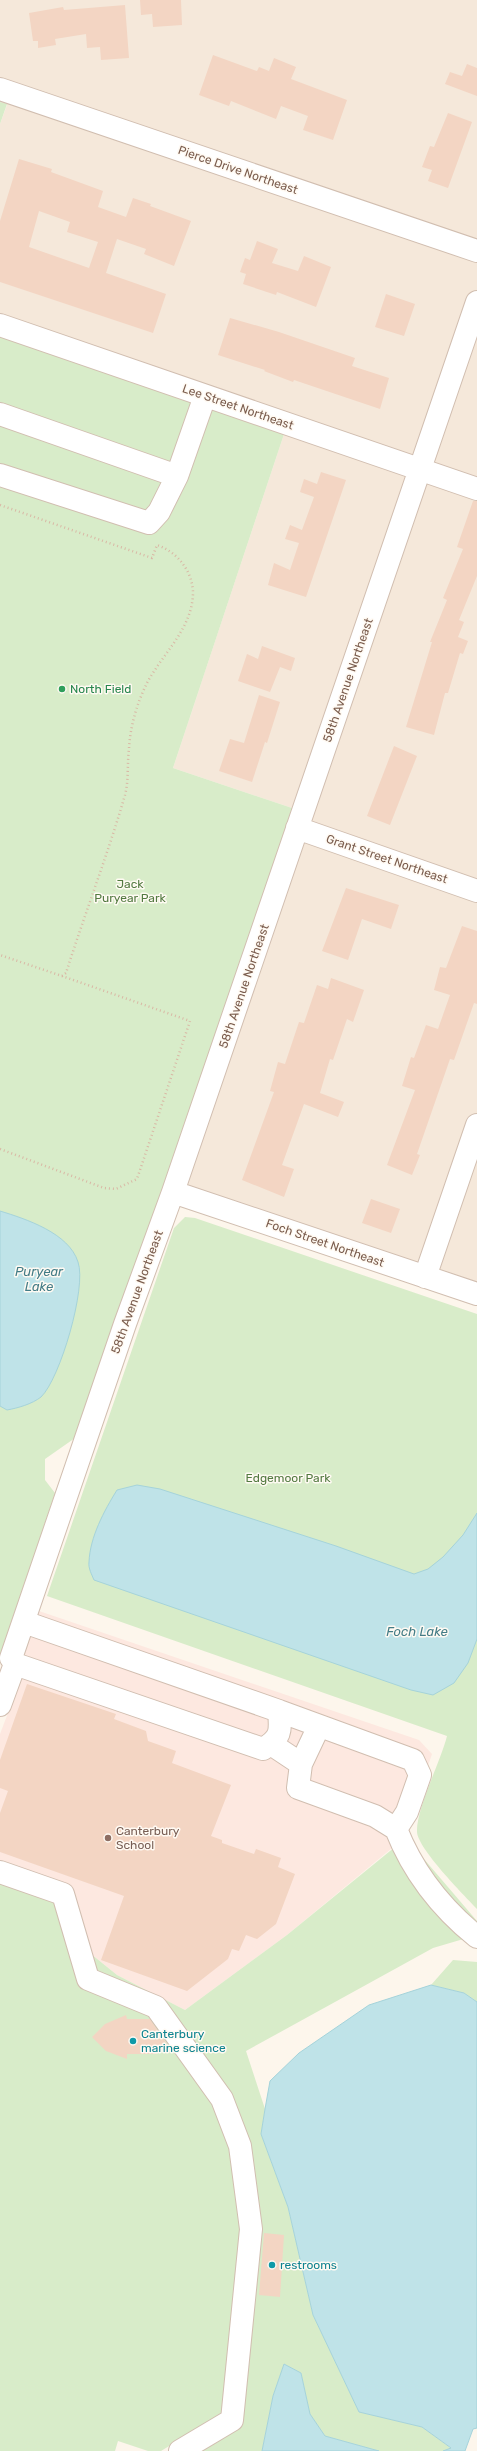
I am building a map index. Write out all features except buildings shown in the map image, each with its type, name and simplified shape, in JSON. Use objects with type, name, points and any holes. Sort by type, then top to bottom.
[{"type":"street","name":"Pierce Drive Northeast","points":[[0,89],[477,251]]},
{"type":"street","name":"58th Avenue Northeast","points":[[17,1665],[11,1658],[14,1646],[24,1622],[125,1324],[173,1192],[477,302]]},
{"type":"street","name":"Lee Street Northeast","points":[[0,325],[477,489]]},
{"type":"street","points":[[0,475],[148,523],[159,512],[177,476],[205,396]]},
{"type":"street","points":[[0,414],[177,476]]},
{"type":"street","name":"Grant Street Northeast","points":[[297,828],[477,890]]},
{"type":"street","points":[[425,1277],[477,1125]]},
{"type":"street","name":"Foch Street Northeast","points":[[173,1192],[477,1294]]},
{"type":"street","points":[[24,1622],[279,1711],[413,1760],[420,1775],[407,1812],[396,1829]]},
{"type":"street","points":[[0,1705],[17,1665],[263,1749],[276,1741],[281,1727],[279,1711]]},
{"type":"street","points":[[319,1726],[301,1764],[298,1788],[375,1816],[396,1829],[413,1865],[442,1905],[477,1937]]},
{"type":"street","points":[[271,1744],[301,1764]]},
{"type":"street","points":[[0,1872],[63,1894],[88,1979],[156,2007],[222,2099],[240,2146],[251,2229],[232,2420],[180,2451]]},
{"type":"path","points":[[0,504],[152,558],[157,545],[166,548],[181,561],[191,581],[193,592],[188,618],[147,684],[134,720],[129,739],[124,795],[66,972],[62,976]]},
{"type":"path","points":[[0,955],[190,1021],[137,1179],[116,1189],[104,1188],[0,1149]]},
{"type":"shaded area","points":[[0,0],[477,0],[477,1294],[173,1192],[295,809],[173,768],[284,434],[0,325],[0,124],[7,105],[0,102]]},
{"type":"shaded area","points":[[39,1611],[419,1740],[432,1754],[411,1816],[409,1834],[287,1935],[185,2010],[117,1975],[91,1954],[0,1862],[0,1734],[22,1676],[22,1657]]},
{"type":"green space","points":[[0,102],[7,104],[0,124]]},
{"type":"green space","name":"Jack Puryear Park","points":[[0,335],[284,434],[173,768],[295,809],[144,1253],[75,1438],[45,1459],[45,1480],[55,1493],[0,1657]]},
{"type":"green space","name":"Edgemoor Park","points":[[185,1217],[195,1218],[477,1314],[477,1909],[433,1860],[419,1840],[417,1832],[420,1811],[424,1798],[447,1736],[47,1596],[174,1228]]},
{"type":"green space","points":[[406,1838],[477,1921],[477,1935],[433,1948],[246,2051],[265,2109],[261,2134],[288,2207],[313,2315],[359,2412],[422,2427],[452,2449],[443,2451],[379,2451],[325,2436],[310,2414],[301,2373],[284,2364],[273,2396],[262,2451],[199,2451],[238,2429],[250,2146],[165,2002],[96,1972],[91,1954],[117,1975],[185,2010],[287,1935]]},
{"type":"green space","points":[[0,1881],[55,1901],[79,1981],[150,2014],[213,2102],[230,2148],[241,2229],[228,2410],[161,2451],[148,2451],[118,2441],[115,2451],[0,2451]]},
{"type":"green space","points":[[453,1960],[477,1962],[477,2002],[464,1993],[431,1985]]},
{"type":"water","name":"Puryear Lake","points":[[0,1211],[34,1223],[56,1235],[66,1243],[73,1252],[78,1262],[80,1274],[79,1291],[70,1332],[56,1372],[48,1387],[41,1397],[33,1402],[7,1410],[0,1406]]},
{"type":"water","name":"Foch Lake","points":[[137,1485],[160,1489],[336,1546],[414,1574],[428,1569],[443,1557],[463,1535],[477,1513],[477,1639],[468,1663],[454,1683],[433,1695],[411,1690],[94,1580],[89,1562],[92,1543],[98,1524],[117,1490]]},
{"type":"water","points":[[431,1985],[464,1993],[477,2002],[477,2428],[473,2429],[465,2451],[443,2451],[451,2448],[422,2427],[359,2412],[313,2315],[288,2207],[261,2134],[270,2081],[299,2053],[369,2005]]},
{"type":"water","points":[[284,2364],[301,2373],[310,2414],[325,2436],[379,2451],[262,2451],[273,2396]]},
{"type":"place","name":"North Field","points":[[62,689]]},
{"type":"place","name":"Canterbury School","points":[[108,1838]]},
{"type":"place","name":"Canterbury marine science","points":[[133,2041]]},
{"type":"place","name":"restrooms","points":[[272,2265]]}]
